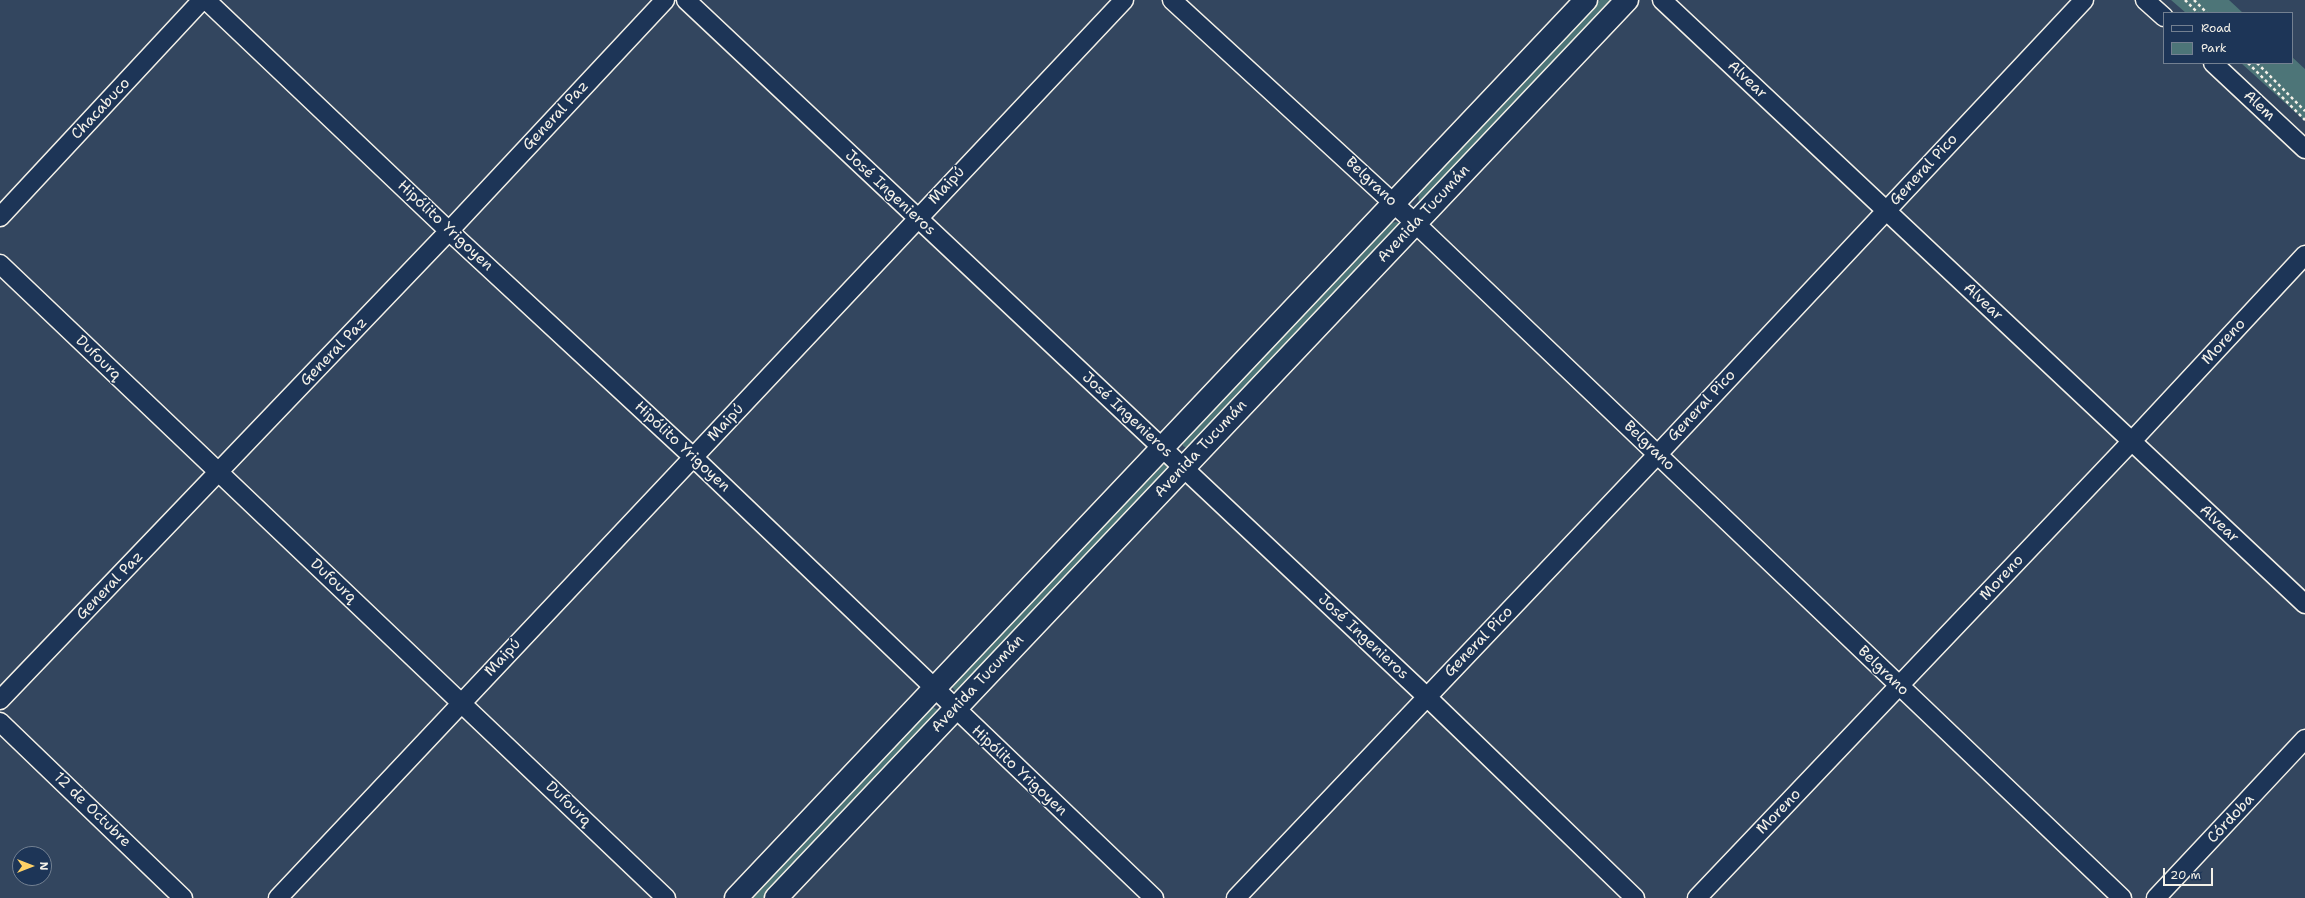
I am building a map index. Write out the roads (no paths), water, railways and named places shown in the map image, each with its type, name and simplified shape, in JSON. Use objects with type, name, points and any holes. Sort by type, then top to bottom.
[{"type":"main road","name":"Avenida Tucumán","points":[[736,898],[1586,0]]},
{"type":"main road","name":"Avenida Tucumán","points":[[776,898],[1627,0]]},
{"type":"street","name":"Chacabuco","points":[[0,217],[202,0]]},
{"type":"street","name":"Hipólito Yrigoyen","points":[[206,0],[449,231],[693,457],[954,709],[1154,898]]},
{"type":"street","name":"General Paz","points":[[0,700],[219,473],[449,231],[665,0]]},
{"type":"street","name":"José Ingenieros","points":[[686,0],[917,219],[1163,447],[1183,468],[1427,697],[1635,898]]},
{"type":"street","name":"Maipú","points":[[278,898],[461,702],[1124,0]]},
{"type":"street","name":"Belgrano","points":[[1172,0],[1394,203],[1658,454],[1899,687],[2122,898]]},
{"type":"street","name":"Alvear","points":[[1662,0],[2305,604]]},
{"type":"street","name":"General Pico","points":[[1236,898],[1658,454],[2084,0]]},
{"type":"street","points":[[2145,0],[2163,17]]},
{"type":"street","name":"Alem","points":[[2214,64],[2305,148]]},
{"type":"street","name":"Moreno","points":[[1697,898],[2131,442],[2305,255]]},
{"type":"street","name":"Dufourq","points":[[0,264],[666,898]]},
{"type":"street","name":"12 de Octubre","points":[[0,722],[183,898]]},
{"type":"street","name":"Córdoba","points":[[2156,898],[2305,739]]}]
